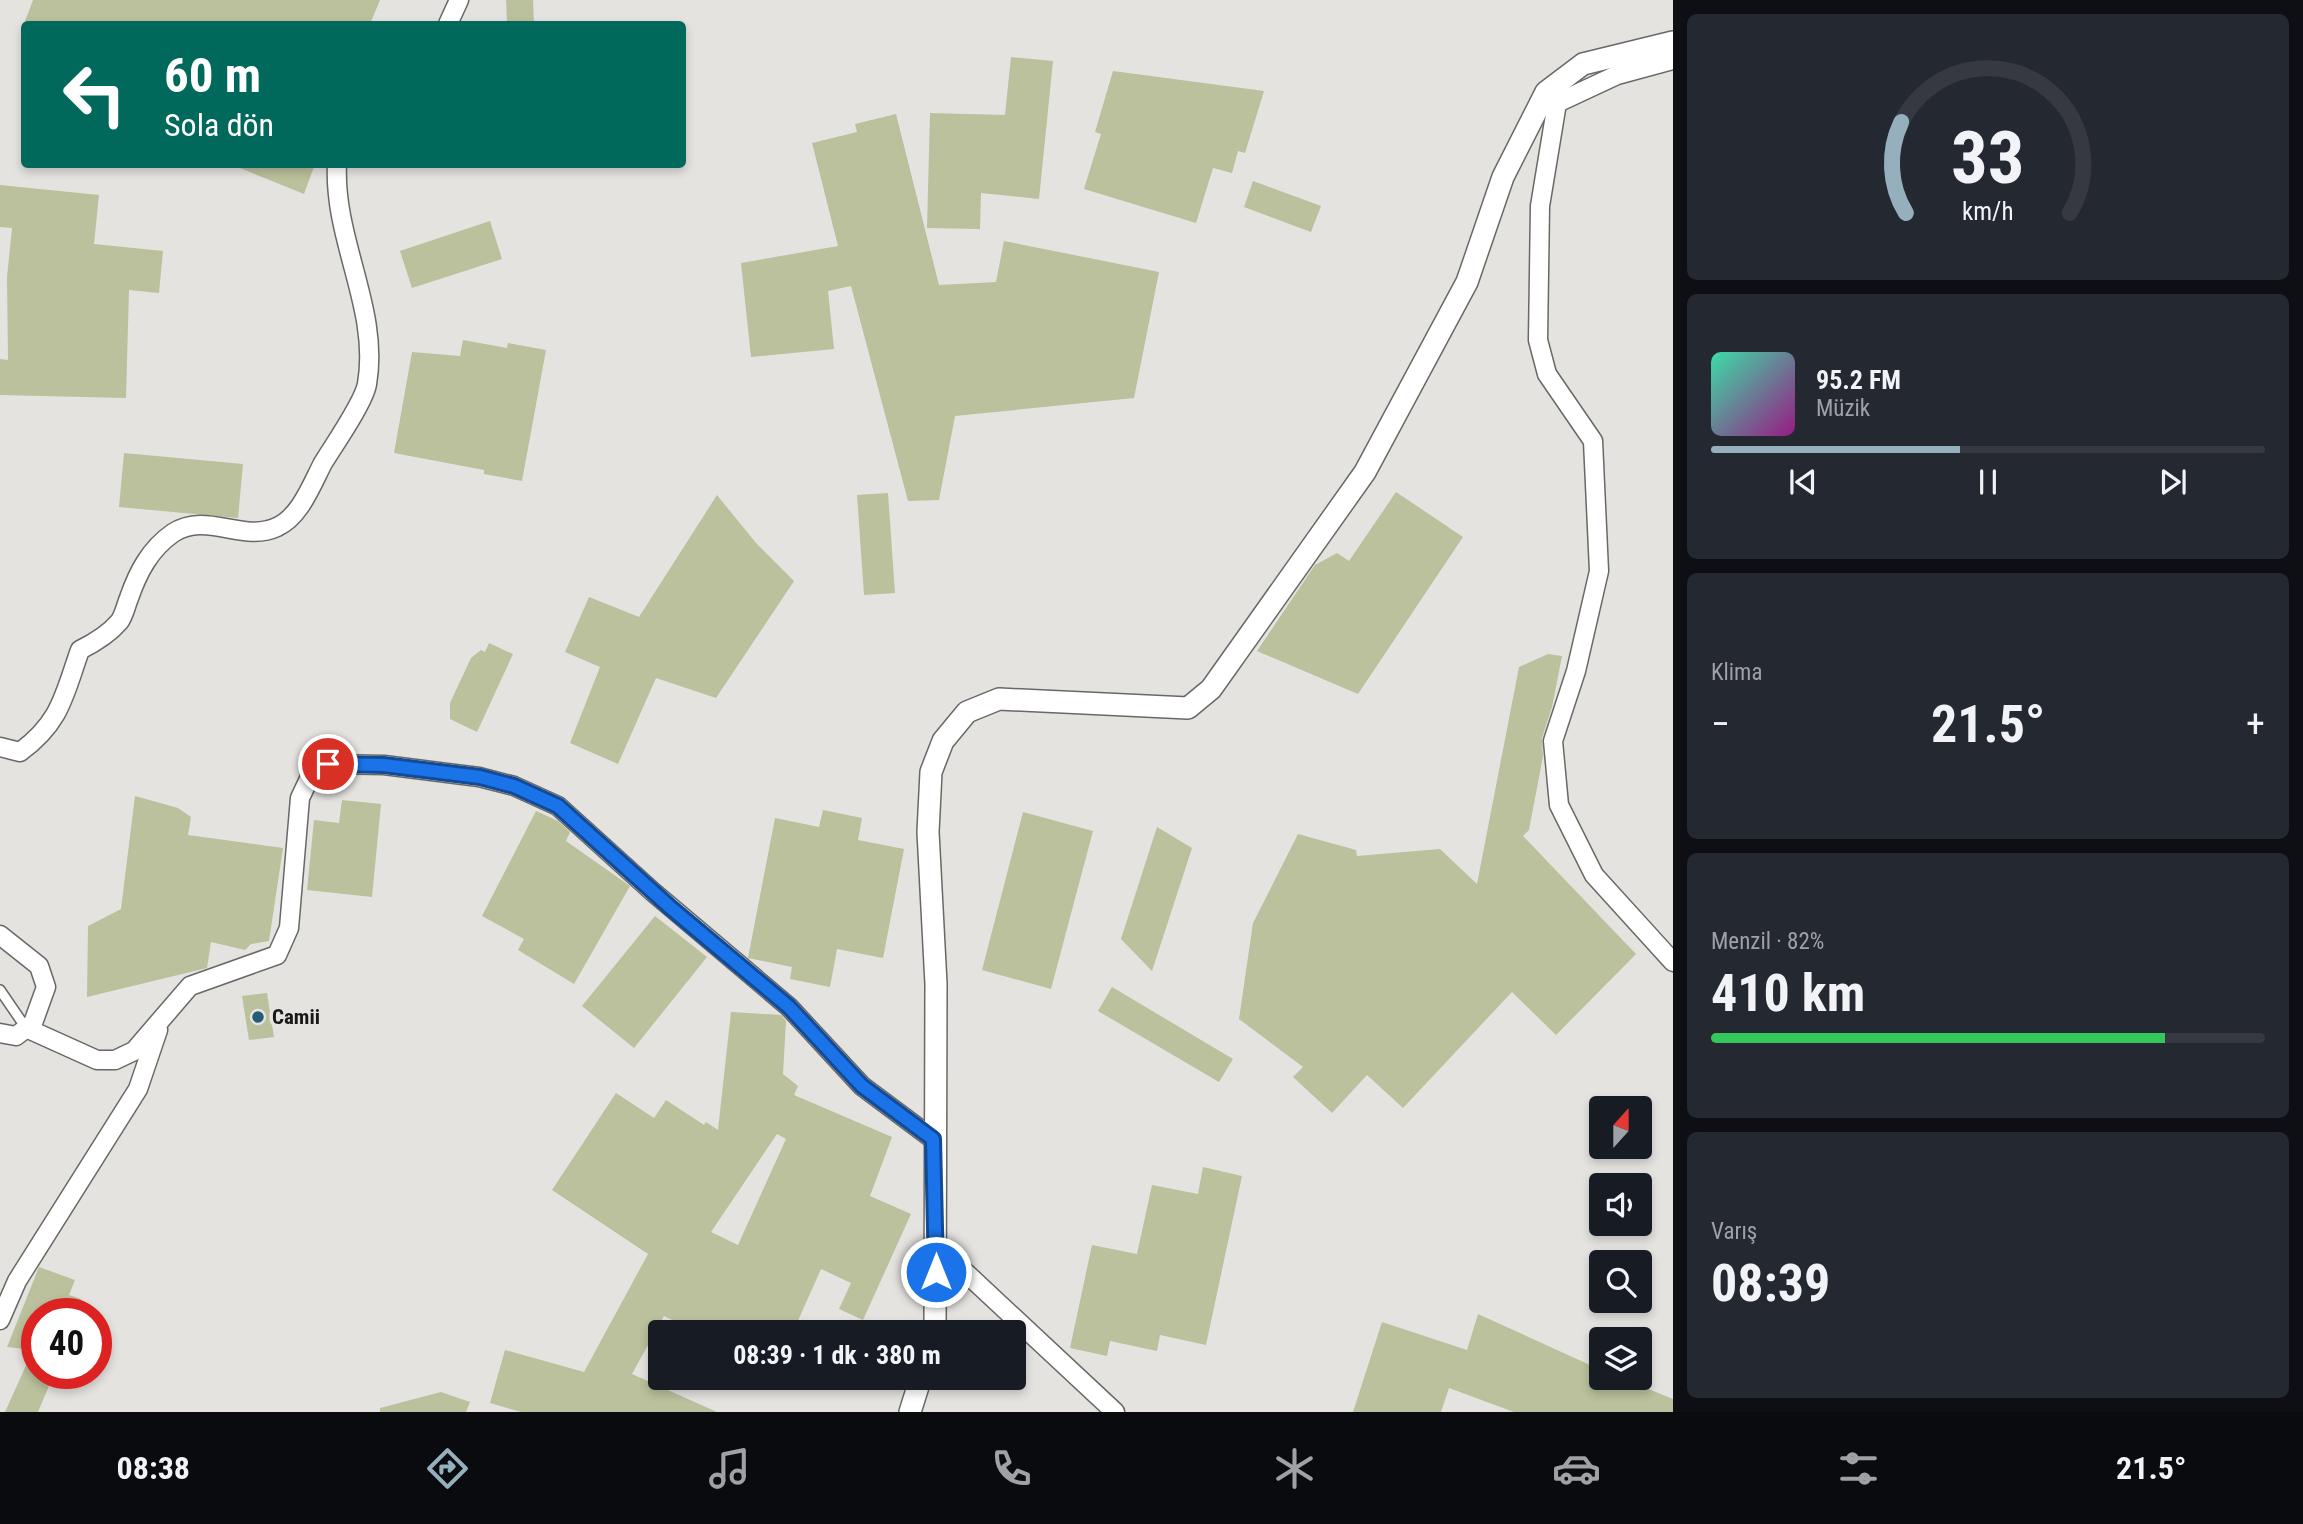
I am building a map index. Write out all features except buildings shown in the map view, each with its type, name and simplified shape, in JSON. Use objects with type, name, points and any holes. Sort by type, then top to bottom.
[{"type":"street","points":[[449,21],[459,0]]},
{"type":"street","points":[[934,1320],[936,1245],[933,1139],[936,984],[928,832],[930,772],[943,741],[967,712],[999,699],[1188,708],[1211,689],[1365,472],[1467,282],[1503,177],[1546,92],[1583,64],[1673,42]]},
{"type":"street","points":[[1673,60],[1617,75],[1556,103],[1540,206],[1538,340],[1548,374],[1594,441],[1599,571],[1576,671],[1553,741],[1559,805],[1594,875],[1673,962]]},
{"type":"street","points":[[0,747],[20,752],[37,740],[62,707],[80,650],[99,640],[120,621],[135,580],[150,553],[175,532],[208,523],[254,532],[277,527],[297,509],[367,387],[370,332],[345,240],[336,181],[337,168]]},
{"type":"street","points":[[26,1028],[97,1060],[114,1060],[134,1051],[161,1023],[190,986],[277,955],[289,928],[300,798],[309,779],[328,764],[384,765],[480,777],[514,786],[558,806],[663,901],[789,1007],[862,1086],[933,1139]]},
{"type":"street","points":[[0,935],[40,966],[46,987],[33,1023],[16,1036],[0,1033]]},
{"type":"street","points":[[0,1320],[17,1281],[138,1089],[161,1023]]},
{"type":"street","points":[[936,1245],[1115,1412]]},
{"type":"street","points":[[910,1412],[917,1390]]},
{"type":"lane","points":[[0,990],[26,1028]]},
{"type":"place","name":"Camii","points":[[258,1017]]},
{"type":"route","points":[[328,764],[384,765],[480,777],[514,786],[558,806],[671,908],[789,1007],[862,1086],[933,1139],[936,1272]]}]
